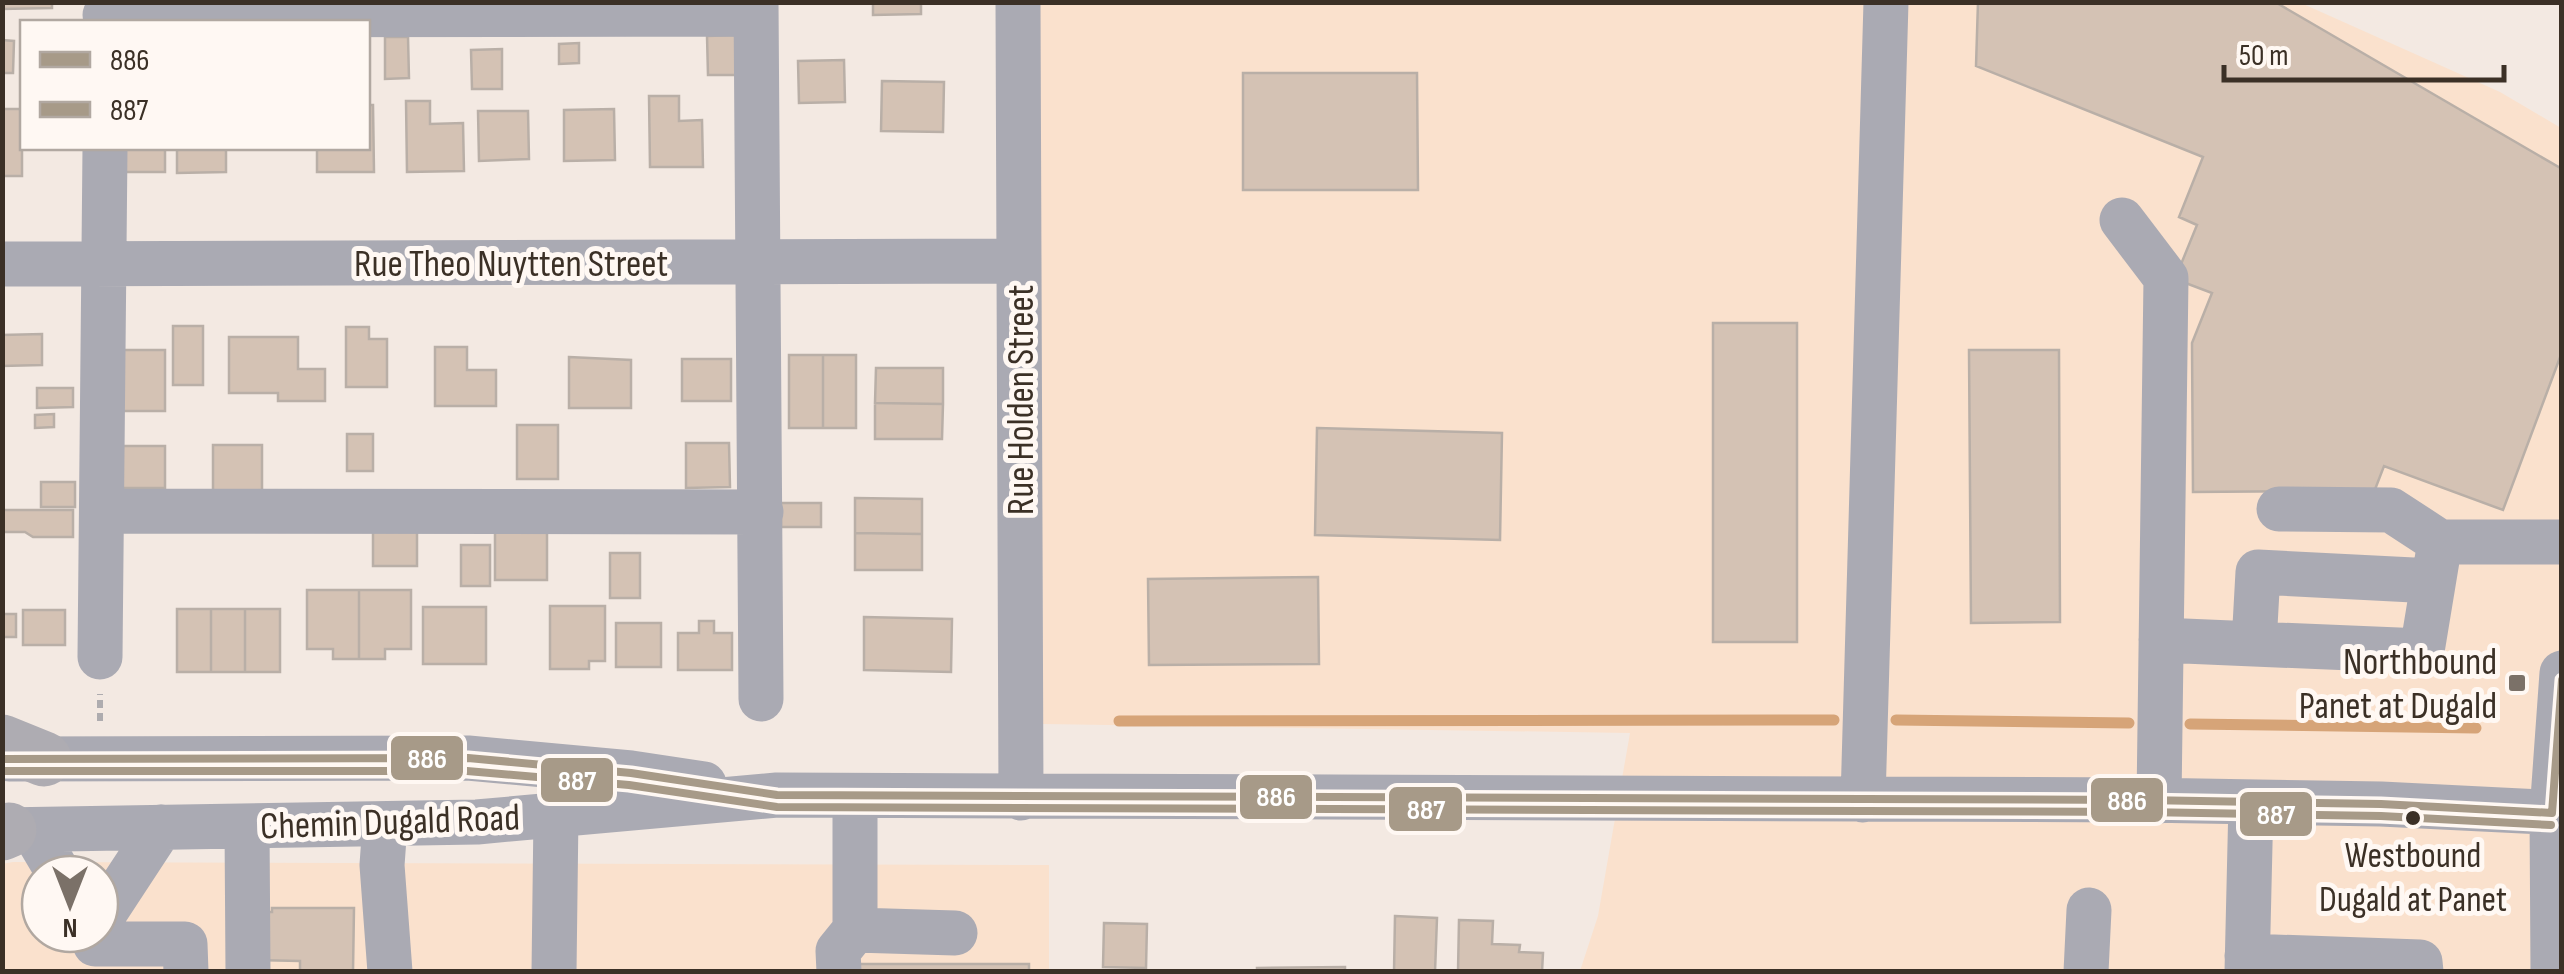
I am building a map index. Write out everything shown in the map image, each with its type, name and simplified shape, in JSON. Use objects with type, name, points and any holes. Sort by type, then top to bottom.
[{"type":"street","name":"Rue Holden Street","points":[[1018,2],[1020,798]]},
{"type":"street","points":[[1863,800],[1886,2]]},
{"type":"street","points":[[105,13],[756,8],[761,699]]},
{"type":"street","points":[[100,658],[106,150]]},
{"type":"street","points":[[2122,220],[2166,278],[2158,800]]},
{"type":"street","name":"Rue Theo Nuytten Street","points":[[2,264],[1019,262]]},
{"type":"street","points":[[2279,508],[2391,510],[2437,562]]},
{"type":"street","points":[[102,511],[761,512]]},
{"type":"street","points":[[2254,644],[2258,572],[2437,562],[2562,542]]},
{"type":"street","points":[[2160,640],[2422,650],[2437,562]]},
{"type":"street","points":[[2553,972],[2562,673]]},
{"type":"street","name":"Chemin Dugald Road","points":[[16,753],[100,759],[468,758],[631,773],[777,795]]},
{"type":"street","name":"Chemin Dugald Road","points":[[12,831],[477,822],[777,795],[2158,800],[2381,804],[2557,813]]},
{"type":"street","points":[[838,972],[838,951],[855,930],[855,796]]},
{"type":"street","points":[[2251,802],[2247,964],[2420,962],[2421,972]]},
{"type":"street","points":[[554,972],[556,814]]},
{"type":"street","points":[[386,824],[382,865],[390,972]]},
{"type":"street","points":[[248,826],[248,972]]},
{"type":"street","points":[[120,899],[160,827]]},
{"type":"street","points":[[12,831],[37,854]]},
{"type":"street","points":[[2086,972],[2088,910]]},
{"type":"street","points":[[855,930],[954,932]]},
{"type":"street","points":[[120,943],[186,944],[186,972]]},
{"type":"path","points":[[100,658],[100,759]]},
{"type":"shaded area","points":[[1039,3],[2301,3],[2500,92],[2561,128],[2561,971],[1580,971],[1598,916],[1630,733],[1043,724]]},
{"type":"shaded area","points":[[13,862],[20,862],[20,954],[120,954],[120,862],[1049,865],[1049,971],[3,971],[2,864]]},
{"type":"building","points":[[2,2],[52,2],[52,8],[2,9]]},
{"type":"building","points":[[873,2],[929,3],[921,4],[921,14],[873,15]]},
{"type":"building","points":[[1978,2],[2275,2],[2562,169],[2562,352],[2503,510],[2384,466],[2369,505],[2304,491],[2193,492],[2192,343],[2212,293],[2175,279],[2197,225],[2179,217],[2203,157],[1976,66]]},
{"type":"building","points":[[737,35],[737,75],[708,75],[707,36]]},
{"type":"building","points":[[385,37],[408,37],[409,78],[385,79]]},
{"type":"building","points":[[2,40],[14,41],[13,73],[2,73]]},
{"type":"building","points":[[579,43],[579,63],[559,64],[559,44]]},
{"type":"building","points":[[502,49],[502,89],[472,89],[471,50]]},
{"type":"building","points":[[844,60],[845,102],[799,103],[798,61]]},
{"type":"building","points":[[1243,73],[1417,73],[1418,190],[1243,190]]},
{"type":"building","points":[[882,81],[944,82],[943,132],[881,131]]},
{"type":"building","points":[[649,96],[679,96],[679,121],[702,120],[703,167],[650,167]]},
{"type":"building","points":[[406,101],[430,101],[430,124],[463,123],[464,171],[407,172]]},
{"type":"building","points":[[373,105],[374,172],[317,172],[317,150],[370,150]]},
{"type":"building","points":[[2,109],[20,109],[22,176],[2,176]]},
{"type":"building","points":[[614,109],[615,160],[564,161],[564,110]]},
{"type":"building","points":[[478,111],[528,111],[529,159],[479,161]]},
{"type":"building","points":[[119,150],[165,150],[165,172],[119,172]]},
{"type":"building","points":[[177,150],[226,150],[226,172],[177,173]]},
{"type":"building","points":[[1713,323],[1797,323],[1797,642],[1713,642]]},
{"type":"building","points":[[173,326],[203,326],[203,385],[173,385]]},
{"type":"building","points":[[346,327],[369,327],[369,339],[387,339],[387,387],[346,387]]},
{"type":"building","points":[[42,334],[42,365],[2,366],[2,335]]},
{"type":"building","points":[[229,337],[298,337],[298,369],[325,369],[325,401],[278,401],[278,393],[229,393]]},
{"type":"building","points":[[435,347],[467,347],[467,370],[496,370],[496,406],[435,406]]},
{"type":"building","points":[[118,350],[165,350],[165,411],[118,411]]},
{"type":"building","points":[[1969,350],[2059,350],[2060,622],[1971,623]]},
{"type":"building","points":[[789,355],[823,355],[823,428],[789,428]]},
{"type":"building","points":[[823,355],[856,355],[856,428],[823,428]]},
{"type":"building","points":[[569,357],[631,360],[631,408],[569,408]]},
{"type":"building","points":[[682,359],[731,359],[731,401],[682,401]]},
{"type":"building","points":[[876,368],[943,368],[943,404],[875,403]]},
{"type":"building","points":[[37,388],[73,388],[73,407],[37,408]]},
{"type":"building","points":[[875,403],[943,404],[942,439],[875,439]]},
{"type":"building","points":[[54,414],[54,427],[35,428],[35,415]]},
{"type":"building","points":[[517,425],[558,425],[558,479],[517,479]]},
{"type":"building","points":[[1317,428],[1502,433],[1500,540],[1315,535]]},
{"type":"building","points":[[347,434],[373,434],[373,471],[347,471]]},
{"type":"building","points":[[686,443],[729,443],[730,487],[686,488]]},
{"type":"building","points":[[213,445],[262,445],[262,491],[213,491]]},
{"type":"building","points":[[121,446],[165,446],[165,488],[121,488]]},
{"type":"building","points":[[41,482],[75,482],[75,507],[41,507]]},
{"type":"building","points":[[855,498],[922,499],[922,534],[855,533]]},
{"type":"building","points":[[781,503],[821,503],[821,527],[781,527]]},
{"type":"building","points":[[2,510],[73,510],[73,537],[2,532]]},
{"type":"building","points":[[373,525],[417,525],[417,566],[373,566]]},
{"type":"building","points":[[495,526],[547,526],[547,580],[495,580]]},
{"type":"building","points":[[855,533],[922,534],[922,570],[855,570]]},
{"type":"building","points":[[461,545],[490,545],[490,586],[461,586]]},
{"type":"building","points":[[610,553],[640,553],[640,598],[610,598]]},
{"type":"building","points":[[1318,577],[1319,664],[1149,665],[1148,579]]},
{"type":"building","points":[[307,590],[359,590],[359,659],[333,659],[333,649],[307,649]]},
{"type":"building","points":[[359,590],[411,590],[411,649],[385,649],[385,659],[359,659]]},
{"type":"building","points":[[550,606],[605,606],[605,661],[589,661],[589,669],[550,669]]},
{"type":"building","points":[[423,607],[486,607],[486,664],[423,664]]},
{"type":"building","points":[[177,609],[211,609],[211,672],[177,672]]},
{"type":"building","points":[[211,609],[245,609],[245,672],[211,672]]},
{"type":"building","points":[[245,609],[280,609],[280,672],[245,672]]},
{"type":"building","points":[[23,610],[65,610],[65,645],[23,645]]},
{"type":"building","points":[[2,614],[16,614],[16,637],[2,637]]},
{"type":"building","points":[[864,617],[952,619],[951,672],[864,670]]},
{"type":"building","points":[[699,621],[714,621],[714,633],[732,633],[732,670],[678,670],[678,633],[699,633]]},
{"type":"building","points":[[616,623],[661,623],[661,667],[616,667]]},
{"type":"building","points":[[272,908],[354,908],[353,972],[300,971],[300,961],[254,960],[254,912],[272,912]]},
{"type":"building","points":[[1395,916],[1437,918],[1435,972],[1394,972]]},
{"type":"building","points":[[1459,920],[1493,921],[1492,944],[1520,945],[1519,952],[1543,953],[1542,972],[1458,972]]},
{"type":"building","points":[[1104,923],[1147,924],[1146,968],[1103,967]]},
{"type":"building","points":[[855,964],[1029,964],[1029,972],[855,972]]},
{"type":"building","points":[[1345,967],[1345,972],[1257,972],[1257,968]]},
{"type":"waterway","points":[[1119,721],[1834,720]]},
{"type":"waterway","points":[[1896,720],[2129,723]]},
{"type":"waterway","points":[[2190,724],[2476,728]]},
{"type":"transit line","name":"886","points":[[2552,813],[2562,680]]},
{"type":"transit line","name":"886","points":[[2,759],[468,758],[631,773],[777,795],[2142,800],[2381,804],[2552,813]]},
{"type":"transit line","name":"887","points":[[2,771],[467,771],[629,785],[777,807],[2142,812],[2381,816],[2551,825]]},
{"type":"place","name":"Northbound Panet at Dugald","points":[[2517,683]]},
{"type":"place","name":"Westbound Dugald at Panet","points":[[2413,818]]}]
